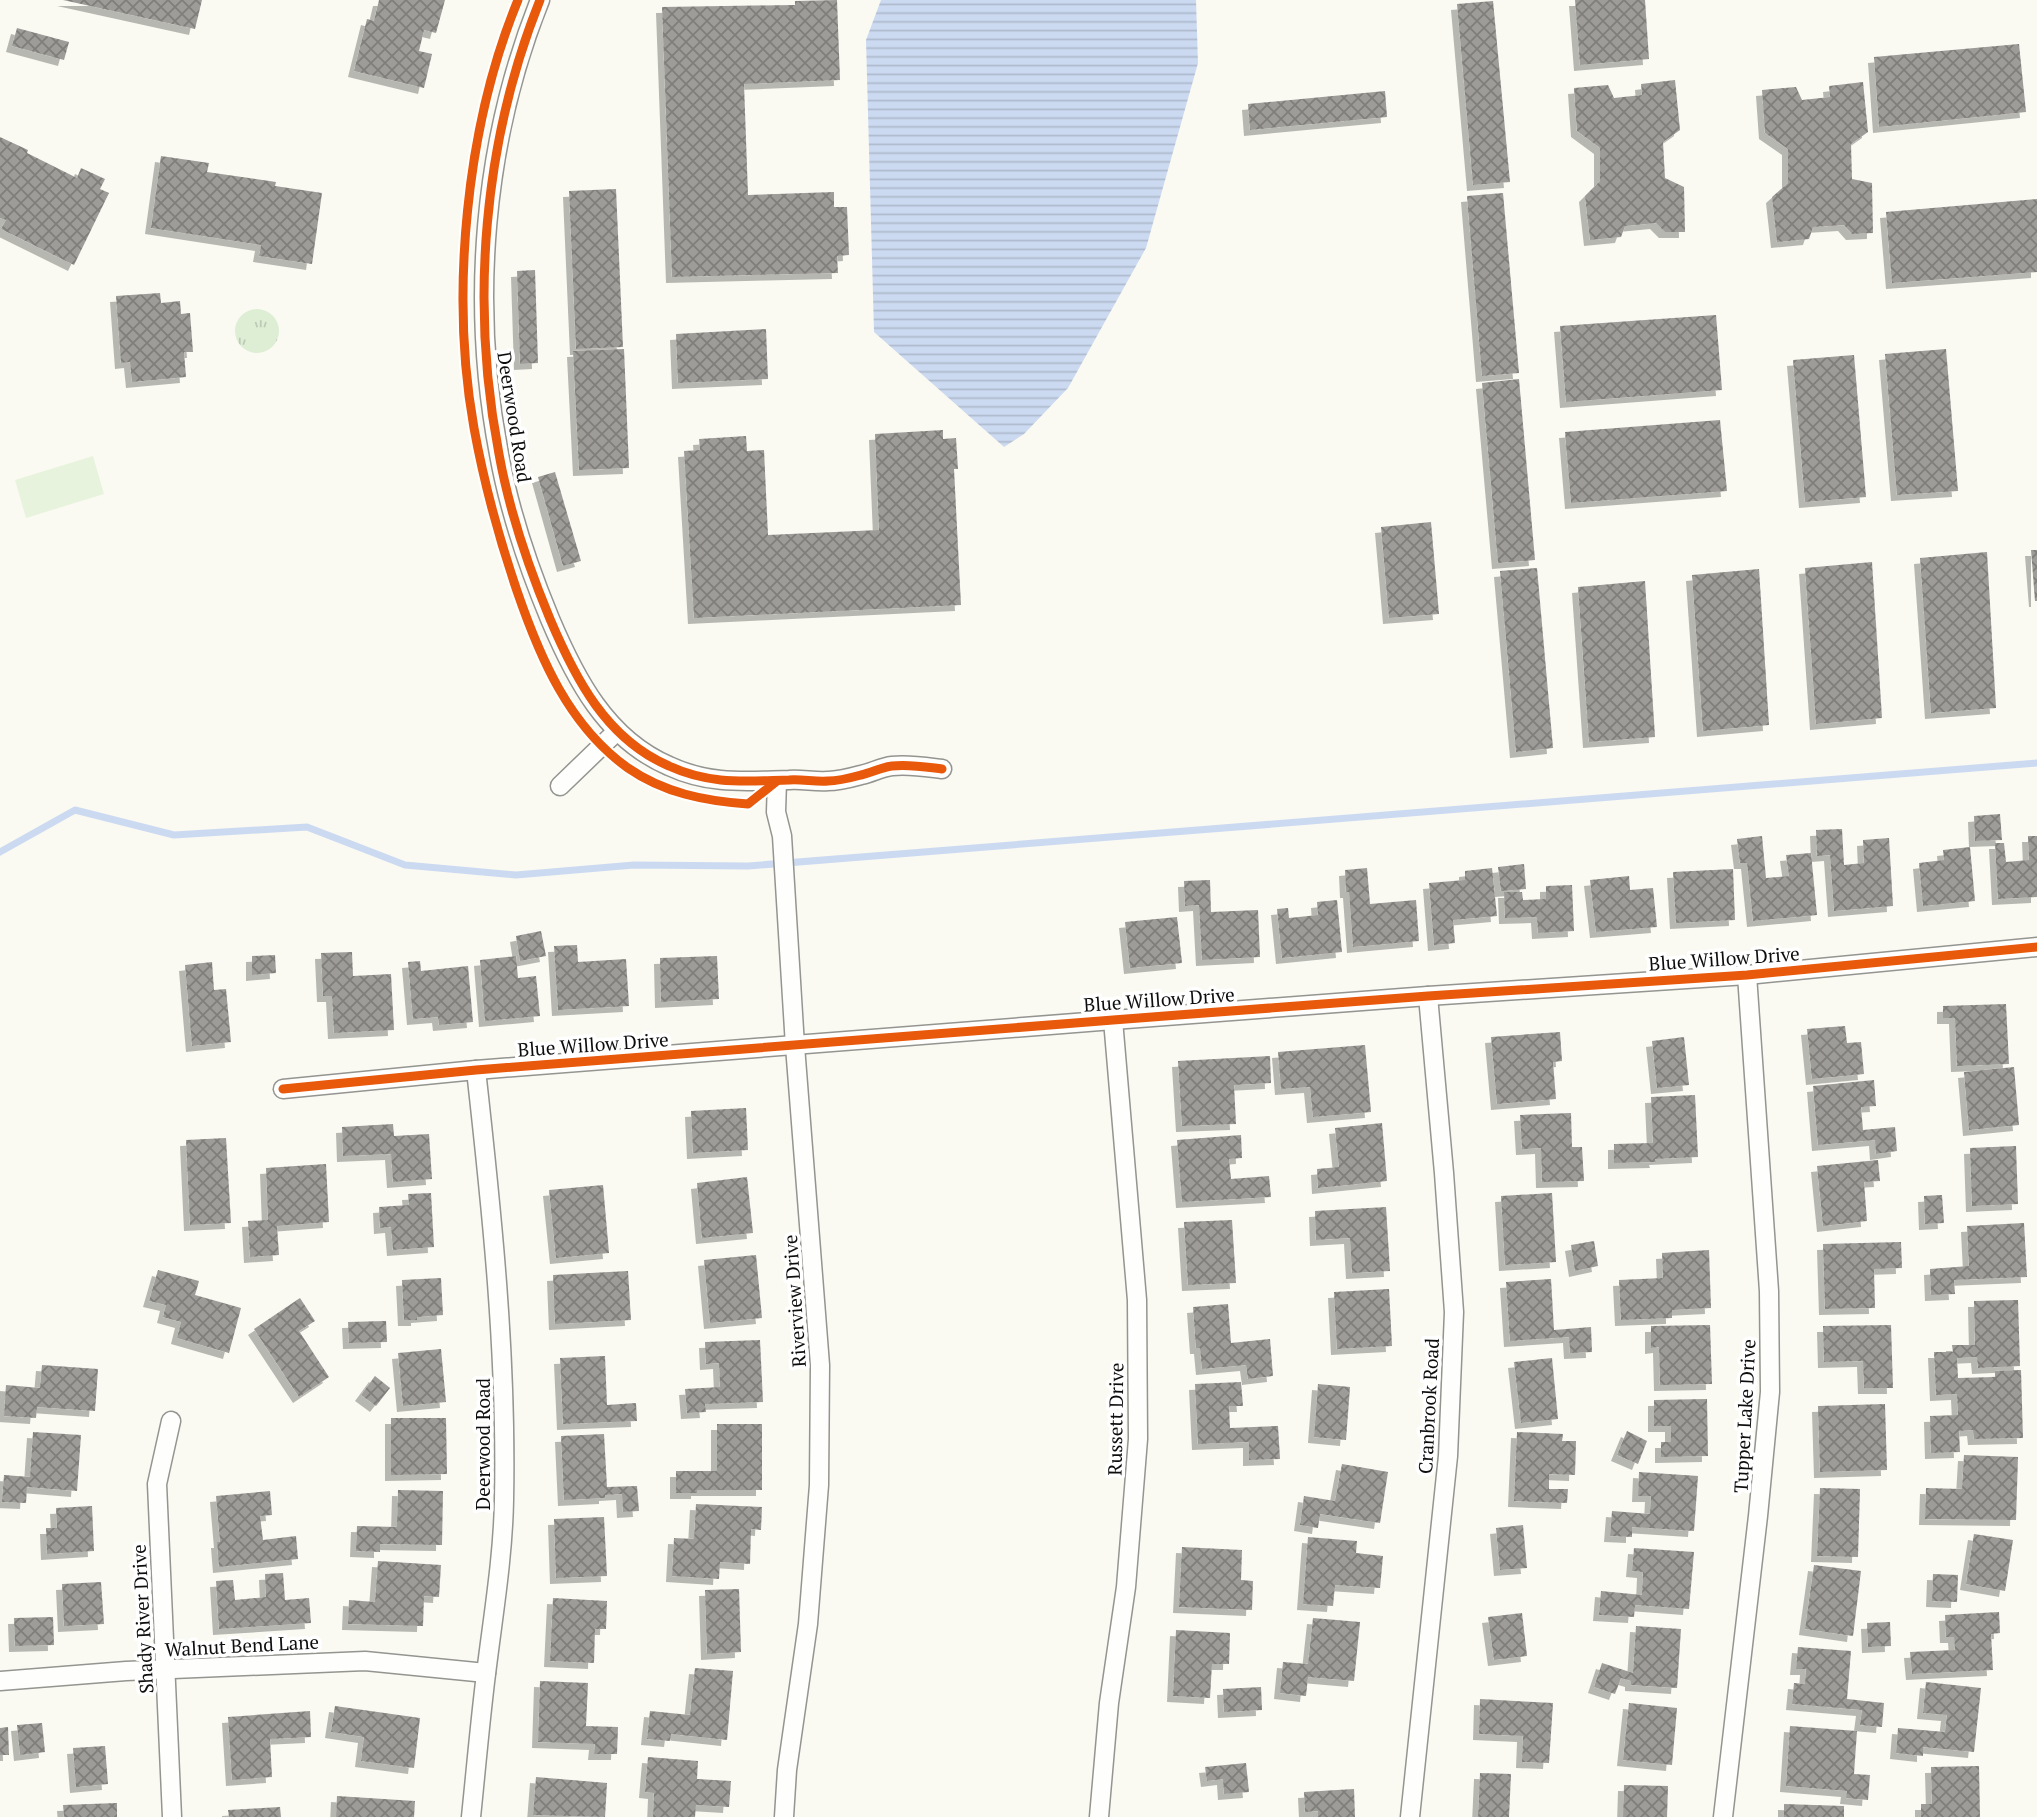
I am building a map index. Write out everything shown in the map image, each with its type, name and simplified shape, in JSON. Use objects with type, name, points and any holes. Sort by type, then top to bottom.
[{"type":"street","name":"Deerwood Road","points":[[540,0],[513,81],[498,149],[484,267],[485,317],[499,455],[514,515],[536,584],[578,680],[596,707],[617,731],[639,749],[668,766],[696,776],[727,782],[827,782],[860,776],[890,766],[917,765],[942,769]]},
{"type":"street","points":[[560,786],[617,731]]},
{"type":"street","name":"Riverview Drive","points":[[776,781],[776,812],[782,836],[795,1046],[820,1364],[819,1485],[808,1624],[784,1817]]},
{"type":"street","name":"Blue Willow Drive","points":[[283,1089],[476,1070],[1113,1020],[1747,975],[2037,947]]},
{"type":"street","name":"Tupper Lake Drive","points":[[1723,1817],[1770,1392],[1768,1265],[1747,975]]},
{"type":"street","name":"Cranbrook Road","points":[[1410,1817],[1448,1456],[1454,1312],[1428,996]]},
{"type":"street","name":"Russett Drive","points":[[1099,1817],[1109,1703],[1126,1587],[1138,1439],[1137,1300],[1113,1020]]},
{"type":"street","name":"Deerwood Road","points":[[471,1817],[496,1604],[504,1503],[505,1404],[493,1224],[476,1070]]},
{"type":"street","name":"Shady River Drive","points":[[172,1421],[157,1484],[172,1817]]},
{"type":"street","name":"Walnut Bend Lane","points":[[0,1681],[302,1662],[365,1661],[486,1673]]},
{"type":"green space","points":[[257,309],[272,316],[279,331],[272,346],[257,353],[242,346],[235,331],[242,316]]},
{"type":"green space","points":[[93,456],[104,494],[26,518],[15,480]]},
{"type":"water","points":[[881,0],[1196,0],[1198,63],[1146,248],[1068,388],[1024,434],[1004,447],[874,332],[866,40]]},
{"type":"building","points":[[63,0],[202,0],[195,29]]},
{"type":"building","points":[[379,0],[445,0],[436,33],[424,30],[419,51],[432,54],[424,88],[354,71],[367,19],[374,21]]},
{"type":"building","points":[[837,0],[840,80],[744,84],[748,195],[834,192],[834,207],[847,207],[849,255],[837,256],[838,273],[672,277],[662,7],[795,5],[795,1]]},
{"type":"building","points":[[1575,0],[1645,0],[1649,59],[1580,65]]},
{"type":"building","points":[[1493,1],[1510,182],[1473,185],[1457,4]]},
{"type":"building","points":[[17,28],[69,42],[64,60],[12,46]]},
{"type":"building","points":[[2019,44],[2026,112],[1879,127],[1874,57]]},
{"type":"building","points":[[1675,80],[1680,130],[1663,142],[1665,178],[1684,187],[1685,232],[1665,232],[1656,223],[1625,226],[1621,237],[1590,240],[1585,196],[1600,181],[1600,148],[1577,131],[1574,88],[1608,85],[1614,98],[1642,95],[1641,84]]},
{"type":"building","points":[[1863,82],[1868,132],[1851,144],[1852,179],[1872,183],[1873,233],[1852,234],[1844,225],[1813,227],[1809,239],[1777,242],[1772,197],[1788,183],[1788,149],[1765,133],[1762,90],[1796,87],[1802,100],[1830,97],[1829,86]]},
{"type":"building","points":[[1385,91],[1387,117],[1250,130],[1248,104]]},
{"type":"building","points":[[0,137],[77,178],[81,168],[105,179],[100,189],[109,193],[74,265],[1,229],[6,220],[0,218]]},
{"type":"building","points":[[161,156],[209,163],[207,172],[276,182],[275,186],[322,193],[312,264],[259,256],[261,245],[151,228]]},
{"type":"building","points":[[616,189],[623,347],[576,349],[569,191]]},
{"type":"building","points":[[1503,193],[1519,373],[1482,376],[1467,196]]},
{"type":"building","points":[[2037,199],[2037,272],[1892,283],[1886,212]]},
{"type":"building","points":[[535,270],[538,363],[520,364],[517,271]]},
{"type":"building","points":[[160,293],[161,303],[180,301],[181,314],[190,313],[193,352],[184,352],[186,377],[132,382],[130,362],[121,363],[116,296]]},
{"type":"building","points":[[1716,315],[1722,390],[1566,402],[1560,326]]},
{"type":"building","points":[[766,329],[768,379],[678,383],[676,334]]},
{"type":"building","points":[[624,349],[629,468],[579,470],[573,351]]},
{"type":"building","points":[[1946,349],[1958,491],[1897,495],[1885,354]]},
{"type":"building","points":[[1854,355],[1866,497],[1805,502],[1793,360]]},
{"type":"building","points":[[1519,379],[1535,560],[1498,563],[1482,383]]},
{"type":"building","points":[[1720,420],[1727,491],[1571,503],[1565,432]]},
{"type":"building","points":[[943,430],[943,439],[956,438],[958,469],[954,469],[961,605],[694,618],[684,451],[700,450],[699,439],[746,436],[747,451],[764,450],[768,535],[879,530],[875,434]]},
{"type":"building","points":[[555,472],[581,561],[563,566],[538,477]]},
{"type":"building","points":[[1431,522],[1439,614],[1389,618],[1381,527]]},
{"type":"building","points":[[2031,550],[2037,550],[2037,601],[2035,601]]},
{"type":"building","points":[[1987,552],[1996,708],[1931,713],[1920,558]]},
{"type":"building","points":[[1872,562],[1882,718],[1816,724],[1805,568]]},
{"type":"building","points":[[1537,568],[1553,748],[1516,752],[1500,571]]},
{"type":"building","points":[[1759,569],[1769,725],[1703,731],[1692,575]]},
{"type":"building","points":[[1645,581],[1655,737],[1589,742],[1578,587]]},
{"type":"building","points":[[2000,814],[2002,840],[1975,841],[1974,816]]},
{"type":"building","points":[[1842,829],[1844,865],[1864,863],[1863,840],[1889,838],[1893,906],[1834,911],[1830,855],[1817,856],[1816,830]]},
{"type":"building","points":[[1762,836],[1766,878],[1789,876],[1786,855],[1811,853],[1817,915],[1753,921],[1747,863],[1740,863],[1737,839]]},
{"type":"building","points":[[2028,836],[2037,836],[2037,897],[1998,899],[1995,843],[2004,843],[2006,862],[2029,860]]},
{"type":"building","points":[[1970,847],[1975,901],[1923,906],[1919,863],[1944,860],[1943,850]]},
{"type":"building","points":[[1524,864],[1526,889],[1501,891],[1498,867]]},
{"type":"building","points":[[1367,868],[1370,904],[1416,900],[1419,941],[1353,947],[1345,870]]},
{"type":"building","points":[[1492,868],[1497,916],[1453,920],[1455,943],[1434,945],[1429,883],[1465,880],[1465,871]]},
{"type":"building","points":[[1733,869],[1735,920],[1676,923],[1673,872]]},
{"type":"building","points":[[1629,876],[1630,890],[1653,888],[1657,927],[1596,932],[1590,880]]},
{"type":"building","points":[[1210,880],[1211,912],[1258,910],[1260,957],[1202,960],[1199,905],[1185,906],[1184,881]]},
{"type":"building","points":[[1572,885],[1574,931],[1538,933],[1537,917],[1505,918],[1504,892],[1522,892],[1523,900],[1546,899],[1546,886]]},
{"type":"building","points":[[1337,900],[1342,952],[1282,958],[1277,909],[1288,908],[1289,918],[1318,915],[1317,902]]},
{"type":"building","points":[[1177,917],[1182,963],[1130,968],[1125,922]]},
{"type":"building","points":[[541,931],[546,956],[520,961],[516,936]]},
{"type":"building","points":[[577,945],[578,962],[626,959],[629,1006],[558,1010],[554,946]]},
{"type":"building","points":[[352,952],[353,976],[391,974],[394,1030],[334,1033],[332,996],[323,996],[321,953]]},
{"type":"building","points":[[275,955],[276,973],[252,975],[252,956]]},
{"type":"building","points":[[516,956],[518,978],[536,976],[540,1016],[485,1021],[480,960]]},
{"type":"building","points":[[717,956],[719,999],[661,1002],[660,958]]},
{"type":"building","points":[[420,961],[421,971],[468,966],[473,1022],[439,1025],[438,1017],[413,1019],[408,962]]},
{"type":"building","points":[[212,962],[214,990],[226,989],[231,1042],[192,1046],[185,965]]},
{"type":"building","points":[[2006,1004],[2009,1064],[1957,1066],[1955,1018],[1943,1018],[1943,1006]]},
{"type":"building","points":[[1845,1026],[1847,1043],[1861,1042],[1864,1074],[1812,1079],[1807,1029]]},
{"type":"building","points":[[1560,1032],[1562,1061],[1553,1062],[1556,1099],[1497,1104],[1491,1037]]},
{"type":"building","points":[[1684,1037],[1689,1085],[1657,1088],[1652,1041]]},
{"type":"building","points":[[1365,1045],[1371,1112],[1313,1117],[1310,1087],[1281,1089],[1278,1052]]},
{"type":"building","points":[[1270,1056],[1271,1083],[1234,1085],[1236,1124],[1182,1126],[1178,1061]]},
{"type":"building","points":[[2014,1067],[2019,1125],[1969,1130],[1964,1072]]},
{"type":"building","points":[[1874,1080],[1876,1106],[1861,1107],[1863,1130],[1895,1127],[1897,1151],[1876,1154],[1875,1140],[1818,1145],[1813,1086]]},
{"type":"building","points":[[1695,1095],[1698,1157],[1614,1163],[1614,1144],[1653,1143],[1651,1097]]},
{"type":"building","points":[[746,1108],[748,1150],[693,1153],[691,1111]]},
{"type":"building","points":[[1571,1113],[1572,1147],[1582,1147],[1584,1181],[1542,1182],[1541,1148],[1522,1149],[1520,1115]]},
{"type":"building","points":[[1382,1123],[1387,1181],[1318,1188],[1317,1169],[1339,1167],[1335,1128]]},
{"type":"building","points":[[393,1124],[394,1136],[429,1134],[432,1179],[393,1182],[391,1154],[343,1156],[342,1127]]},
{"type":"building","points":[[1241,1135],[1242,1158],[1229,1159],[1231,1179],[1269,1176],[1271,1197],[1182,1202],[1177,1140]]},
{"type":"building","points":[[226,1138],[231,1223],[190,1225],[186,1140]]},
{"type":"building","points":[[2016,1146],[2018,1204],[1972,1206],[1970,1148]]},
{"type":"building","points":[[1878,1160],[1880,1181],[1864,1182],[1867,1221],[1823,1226],[1817,1166]]},
{"type":"building","points":[[326,1164],[329,1222],[277,1226],[279,1255],[250,1257],[248,1221],[268,1220],[266,1168]]},
{"type":"building","points":[[747,1177],[753,1233],[702,1238],[697,1183]]},
{"type":"building","points":[[603,1185],[609,1253],[556,1258],[549,1190]]},
{"type":"building","points":[[431,1193],[434,1247],[393,1250],[391,1227],[380,1228],[379,1207],[409,1205],[408,1194]]},
{"type":"building","points":[[1552,1193],[1556,1262],[1505,1265],[1501,1196]]},
{"type":"building","points":[[1942,1195],[1944,1223],[1925,1224],[1924,1196]]},
{"type":"building","points":[[1386,1207],[1390,1271],[1352,1273],[1350,1238],[1316,1240],[1315,1211]]},
{"type":"building","points":[[1232,1220],[1236,1283],[1188,1285],[1184,1222]]},
{"type":"building","points":[[2024,1223],[2027,1277],[1954,1280],[1955,1294],[1931,1295],[1930,1269],[1969,1266],[1967,1226]]},
{"type":"building","points":[[1594,1241],[1598,1266],[1575,1271],[1571,1245]]},
{"type":"building","points":[[1901,1242],[1902,1268],[1874,1269],[1875,1308],[1825,1309],[1823,1244]]},
{"type":"building","points":[[1709,1250],[1711,1308],[1672,1310],[1672,1318],[1621,1320],[1619,1280],[1663,1278],[1662,1253]]},
{"type":"building","points":[[756,1255],[762,1318],[710,1323],[704,1260]]},
{"type":"building","points":[[158,1270],[199,1281],[195,1295],[241,1308],[229,1353],[177,1338],[181,1322],[163,1317],[166,1305],[149,1301]]},
{"type":"building","points":[[628,1271],[631,1320],[555,1324],[553,1275]]},
{"type":"building","points":[[441,1278],[443,1315],[404,1320],[402,1280]]},
{"type":"building","points":[[1551,1279],[1554,1330],[1591,1327],[1592,1352],[1570,1353],[1569,1337],[1510,1341],[1506,1282]]},
{"type":"building","points":[[1389,1289],[1392,1346],[1337,1349],[1334,1292]]},
{"type":"building","points":[[300,1298],[315,1321],[299,1331],[329,1377],[299,1397],[254,1329]]},
{"type":"building","points":[[2018,1300],[2020,1366],[1978,1368],[1977,1357],[1957,1358],[1958,1378],[1995,1377],[1995,1371],[2021,1370],[2023,1438],[1974,1439],[1973,1430],[1959,1431],[1960,1452],[1931,1453],[1930,1416],[1958,1415],[1957,1394],[1936,1395],[1934,1352],[1953,1352],[1952,1345],[1975,1345],[1974,1301]]},
{"type":"building","points":[[1228,1304],[1231,1343],[1270,1339],[1273,1376],[1248,1379],[1246,1365],[1202,1369],[1200,1348],[1196,1348],[1193,1307]]},
{"type":"building","points":[[386,1321],[387,1342],[349,1343],[348,1322]]},
{"type":"building","points":[[1710,1325],[1712,1384],[1660,1385],[1659,1347],[1651,1348],[1651,1326]]},
{"type":"building","points":[[1891,1325],[1893,1388],[1864,1388],[1863,1361],[1824,1362],[1823,1326]]},
{"type":"building","points":[[760,1340],[763,1402],[705,1404],[706,1412],[687,1413],[685,1389],[720,1387],[719,1363],[706,1364],[705,1342]]},
{"type":"building","points":[[441,1349],[446,1402],[403,1406],[398,1353]]},
{"type":"building","points":[[605,1356],[607,1405],[636,1403],[637,1421],[563,1424],[560,1358]]},
{"type":"building","points":[[1552,1358],[1558,1419],[1521,1423],[1514,1362]]},
{"type":"building","points":[[42,1365],[98,1369],[95,1411],[37,1407],[36,1418],[4,1416],[6,1385],[40,1388]]},
{"type":"building","points":[[375,1376],[390,1388],[376,1406],[361,1395]]},
{"type":"building","points":[[1241,1382],[1243,1406],[1229,1406],[1230,1428],[1278,1426],[1280,1459],[1249,1460],[1249,1442],[1198,1444],[1195,1384]]},
{"type":"building","points":[[1318,1384],[1350,1387],[1346,1440],[1314,1437]]},
{"type":"building","points":[[1707,1399],[1708,1456],[1661,1457],[1661,1442],[1671,1442],[1671,1426],[1654,1426],[1654,1400]]},
{"type":"building","points":[[1885,1404],[1887,1470],[1820,1472],[1818,1406]]},
{"type":"building","points":[[391,1418],[446,1418],[447,1474],[391,1475]]},
{"type":"building","points":[[717,1424],[762,1424],[762,1490],[697,1490],[697,1493],[676,1493],[676,1471],[717,1471]]},
{"type":"building","points":[[1627,1431],[1647,1441],[1638,1464],[1617,1455]]},
{"type":"building","points":[[33,1432],[81,1435],[77,1491],[27,1487],[26,1503],[2,1502],[4,1475],[30,1477]]},
{"type":"building","points":[[1517,1432],[1563,1434],[1562,1441],[1576,1441],[1575,1475],[1549,1474],[1549,1489],[1568,1489],[1567,1503],[1514,1501]]},
{"type":"building","points":[[604,1434],[607,1487],[637,1486],[639,1511],[623,1512],[622,1494],[605,1495],[605,1498],[564,1500],[561,1436]]},
{"type":"building","points":[[1964,1455],[2018,1457],[2016,1520],[1925,1519],[1926,1488],[1962,1489]]},
{"type":"building","points":[[1342,1464],[1388,1472],[1380,1523],[1320,1514],[1318,1528],[1300,1525],[1304,1496],[1335,1501]]},
{"type":"building","points":[[1639,1472],[1698,1476],[1694,1531],[1632,1527],[1632,1537],[1610,1536],[1612,1511],[1650,1514],[1651,1496],[1638,1496]]},
{"type":"building","points":[[1820,1488],[1860,1489],[1858,1557],[1817,1556]]},
{"type":"building","points":[[398,1490],[443,1491],[442,1545],[380,1544],[380,1552],[356,1551],[357,1526],[397,1527]]},
{"type":"building","points":[[270,1491],[272,1515],[260,1516],[263,1540],[296,1536],[298,1559],[219,1567],[216,1496]]},
{"type":"building","points":[[696,1504],[762,1507],[761,1530],[751,1529],[750,1564],[720,1562],[719,1579],[672,1576],[674,1538],[694,1539]]},
{"type":"building","points":[[92,1506],[94,1551],[47,1554],[46,1528],[57,1528],[56,1508]]},
{"type":"building","points":[[604,1517],[607,1576],[556,1578],[554,1519]]},
{"type":"building","points":[[1523,1525],[1527,1568],[1500,1570],[1496,1528]]},
{"type":"building","points":[[1974,1534],[2013,1540],[2005,1591],[1966,1584]]},
{"type":"building","points":[[1308,1537],[1357,1541],[1356,1553],[1383,1556],[1380,1588],[1335,1585],[1333,1606],[1303,1604]]},
{"type":"building","points":[[1182,1547],[1242,1550],[1241,1580],[1253,1581],[1252,1610],[1179,1607]]},
{"type":"building","points":[[1634,1548],[1694,1552],[1689,1609],[1635,1605],[1634,1617],[1599,1615],[1601,1591],[1642,1595],[1643,1572],[1632,1571]]},
{"type":"building","points":[[378,1561],[441,1565],[439,1597],[424,1596],[423,1626],[348,1624],[349,1600],[375,1602]]},
{"type":"building","points":[[1814,1565],[1861,1571],[1853,1636],[1805,1629]]},
{"type":"building","points":[[283,1573],[285,1600],[309,1598],[311,1623],[219,1629],[216,1581],[233,1580],[235,1600],[266,1597],[265,1574]]},
{"type":"building","points":[[1933,1574],[1958,1575],[1957,1602],[1932,1601]]},
{"type":"building","points":[[101,1582],[104,1624],[64,1626],[62,1584]]},
{"type":"building","points":[[739,1589],[741,1652],[707,1654],[705,1590]]},
{"type":"building","points":[[553,1598],[607,1601],[606,1629],[595,1629],[594,1663],[550,1661]]},
{"type":"building","points":[[1999,1612],[2000,1633],[1991,1634],[1993,1670],[1912,1674],[1910,1652],[1955,1650],[1954,1637],[1946,1637],[1945,1615]]},
{"type":"building","points":[[1522,1613],[1527,1656],[1494,1660],[1488,1617]]},
{"type":"building","points":[[53,1617],[54,1645],[15,1646],[14,1618]]},
{"type":"building","points":[[1313,1618],[1360,1622],[1354,1681],[1308,1677],[1306,1696],[1280,1693],[1283,1662],[1308,1664]]},
{"type":"building","points":[[1890,1622],[1891,1646],[1868,1647],[1867,1623]]},
{"type":"building","points":[[1636,1626],[1681,1629],[1677,1688],[1631,1685],[1631,1681],[1621,1678],[1615,1694],[1594,1687],[1602,1663],[1633,1673]]},
{"type":"building","points":[[1176,1630],[1230,1633],[1229,1664],[1212,1664],[1210,1698],[1173,1696]]},
{"type":"building","points":[[1798,1647],[1851,1651],[1847,1699],[1884,1703],[1882,1727],[1860,1725],[1862,1710],[1792,1704],[1794,1683],[1805,1684],[1806,1669],[1796,1669]]},
{"type":"building","points":[[695,1668],[733,1671],[727,1740],[671,1734],[670,1741],[647,1739],[650,1711],[690,1715]]},
{"type":"building","points":[[540,1681],[588,1683],[586,1726],[618,1727],[617,1754],[594,1754],[595,1744],[538,1742]]},
{"type":"building","points":[[1926,1682],[1981,1688],[1974,1752],[1923,1747],[1923,1756],[1896,1753],[1898,1728],[1945,1732],[1947,1715],[1923,1713]]},
{"type":"building","points":[[1261,1687],[1262,1710],[1224,1712],[1223,1689]]},
{"type":"building","points":[[1480,1699],[1553,1703],[1549,1763],[1522,1762],[1523,1736],[1479,1734]]},
{"type":"building","points":[[1629,1703],[1677,1708],[1672,1765],[1623,1760]]},
{"type":"building","points":[[335,1706],[420,1718],[414,1768],[361,1761],[364,1737],[331,1732]]},
{"type":"building","points":[[310,1711],[311,1737],[270,1739],[272,1777],[232,1780],[228,1717]]},
{"type":"building","points":[[42,1723],[45,1752],[20,1755],[17,1725]]},
{"type":"building","points":[[1790,1726],[1857,1731],[1854,1774],[1870,1775],[1868,1800],[1846,1798],[1847,1791],[1786,1786]]},
{"type":"building","points":[[8,1727],[9,1755],[0,1755],[0,1728]]},
{"type":"building","points":[[105,1746],[108,1784],[76,1787],[73,1748]]},
{"type":"building","points":[[648,1757],[698,1761],[697,1779],[731,1781],[729,1807],[696,1805],[695,1817],[653,1817],[654,1793],[645,1792]]},
{"type":"building","points":[[1246,1763],[1249,1792],[1224,1794],[1223,1779],[1207,1781],[1205,1767]]},
{"type":"building","points":[[1979,1766],[1980,1817],[1921,1817],[1921,1804],[1932,1804],[1931,1767]]},
{"type":"building","points":[[1480,1773],[1511,1774],[1509,1817],[1478,1817]]},
{"type":"building","points":[[536,1777],[607,1783],[605,1817],[533,1815]]},
{"type":"building","points":[[1624,1785],[1668,1786],[1667,1817],[1623,1817]]},
{"type":"building","points":[[1354,1789],[1355,1817],[1318,1817],[1318,1811],[1305,1812],[1304,1792]]},
{"type":"building","points":[[337,1796],[415,1801],[414,1817],[336,1817]]},
{"type":"building","points":[[117,1803],[117,1817],[64,1817],[63,1805]]},
{"type":"building","points":[[1784,1804],[1844,1806],[1844,1817],[1784,1817]]},
{"type":"building","points":[[280,1807],[281,1817],[229,1817],[228,1810]]},
{"type":"waterway","points":[[0,852],[75,810],[174,835],[307,827],[405,865],[516,875],[634,865],[748,866],[2037,763]]},
{"type":"cycle path","points":[[518,0],[500,49],[475,155],[468,211],[463,322],[467,376],[478,449],[492,510],[517,591],[536,641],[559,689],[589,732],[628,768],[670,790],[732,803],[748,804],[777,781]]},
{"type":"cycle path","points":[[540,0],[505,110],[494,166],[487,224],[485,340],[490,397],[508,496],[534,579],[570,663],[595,705],[627,740],[647,754],[684,772],[728,781],[823,781],[848,778],[892,766],[942,769]]},
{"type":"cycle path","points":[[283,1089],[476,1070],[1113,1020],[1747,975],[2037,947]]}]
